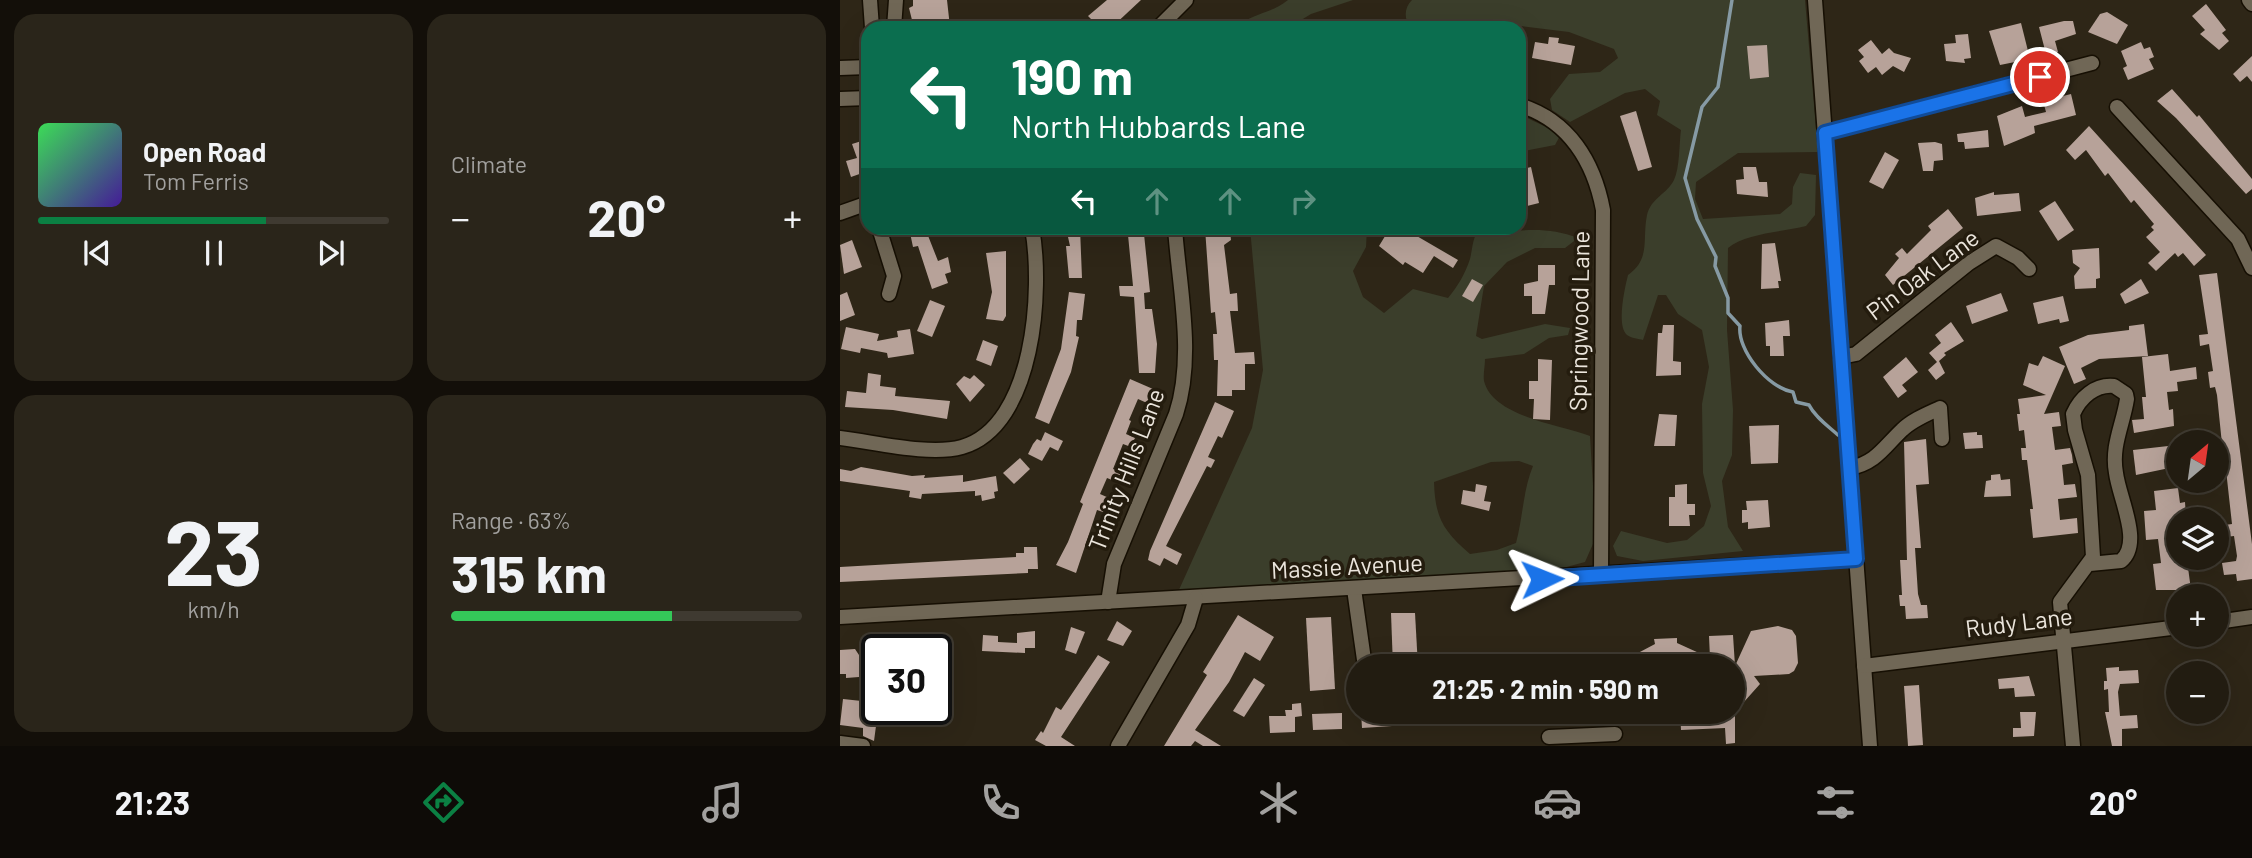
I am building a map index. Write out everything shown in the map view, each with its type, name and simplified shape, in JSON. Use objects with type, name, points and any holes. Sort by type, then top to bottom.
[{"type":"street","points":[[870,0],[872,21]]},
{"type":"street","points":[[894,21],[896,0]]},
{"type":"street","points":[[1165,21],[1186,0]]},
{"type":"street","points":[[1815,0],[1870,746]]},
{"type":"street","points":[[2249,0],[2252,4]]},
{"type":"street","points":[[1825,133],[2092,63]]},
{"type":"street","points":[[840,68],[861,67]]},
{"type":"street","points":[[840,99],[861,98]]},
{"type":"street","points":[[2117,107],[2238,239],[2252,268]]},
{"type":"street","name":"Springwood Lane","points":[[1526,108],[1553,122],[1577,144],[1593,170],[1603,210],[1601,575]]},
{"type":"street","points":[[840,213],[861,206]]},
{"type":"street","points":[[881,235],[894,276],[889,294]]},
{"type":"street","points":[[840,438],[942,449],[970,444],[992,431],[1014,393],[1031,338],[1037,279],[1033,235]]},
{"type":"street","name":"Trinity Hills Lane","points":[[1108,602],[1114,564],[1176,414],[1183,390],[1185,366],[1176,235]]},
{"type":"street","name":"Pin Oak Lane","points":[[1842,356],[1856,354],[1969,263],[1996,246],[2018,258],[2029,269]]},
{"type":"street","points":[[2073,746],[2066,641],[2060,602],[2066,590],[2090,564],[2093,557],[2088,475],[2073,414],[2089,393],[2098,388],[2114,386],[2126,394],[2127,399],[2115,439],[2114,457],[2131,542],[2121,561],[2090,564]]},
{"type":"street","points":[[1850,468],[1873,460],[1890,446],[1901,431],[1940,408],[1942,439]]},
{"type":"street","name":"Massie Avenue","points":[[840,617],[1856,559]]},
{"type":"street","points":[[1354,589],[1363,654]]},
{"type":"street","points":[[1118,746],[1188,625],[1196,598]]},
{"type":"street","points":[[2229,620],[2252,617]]},
{"type":"street","name":"Rudy Lane","points":[[1864,666],[2166,629]]},
{"type":"street","points":[[1549,737],[1615,734]]},
{"type":"street","points":[[840,743],[863,746]]},
{"type":"green space","points":[[1288,0],[1353,0],[1311,14],[1300,21],[1246,21]]},
{"type":"green space","points":[[1412,0],[1805,0],[1818,152],[1738,153],[1696,182],[1695,199],[1703,219],[1780,214],[1792,204],[1793,187],[1800,173],[1816,175],[1815,215],[1806,226],[1754,236],[1728,248],[1727,330],[1733,410],[1732,455],[1722,481],[1728,527],[1743,551],[1643,561],[1617,556],[1613,546],[1621,531],[1667,543],[1687,540],[1704,526],[1711,506],[1703,473],[1702,404],[1709,367],[1702,330],[1678,314],[1666,295],[1658,295],[1643,340],[1627,335],[1622,324],[1622,306],[1628,275],[1643,255],[1649,209],[1671,185],[1676,175],[1681,130],[1657,115],[1660,101],[1645,89],[1625,93],[1570,122],[1552,110],[1550,99],[1569,74],[1600,72],[1618,58],[1614,49],[1569,32],[1526,27],[1526,21],[1407,21],[1407,6]]},
{"type":"green space","points":[[1526,117],[1561,134],[1555,145],[1526,151]]},
{"type":"green space","points":[[1526,230],[1536,230],[1578,238],[1565,248],[1535,248],[1507,262],[1484,286],[1476,336],[1482,339],[1545,324],[1570,328],[1568,335],[1549,338],[1524,354],[1485,359],[1484,381],[1490,393],[1500,403],[1514,411],[1590,436],[1596,537],[1585,562],[1559,569],[1178,592],[1252,428],[1263,370],[1251,235],[1367,235],[1366,247],[1353,271],[1363,297],[1384,313],[1413,289],[1448,298],[1466,270],[1476,235],[1526,235]],"holes":[[[1519,461],[1533,466],[1516,543],[1497,550],[1470,554],[1442,523],[1436,505],[1434,482],[1491,462]]]},
{"type":"building","points":[[913,0],[947,0],[949,21],[912,21],[909,8],[913,6]]},
{"type":"building","points":[[1107,0],[1141,0],[1118,21],[1093,21],[1088,16]]},
{"type":"building","points":[[2206,4],[2226,30],[2222,33],[2229,41],[2219,50],[2200,34],[2205,30],[2192,16]]},
{"type":"building","points":[[2107,12],[2128,25],[2117,44],[2088,32],[2100,14]]},
{"type":"building","points":[[2073,21],[2076,34],[2055,41],[2058,52],[2046,54],[2039,27]]},
{"type":"building","points":[[2021,23],[2030,59],[2000,65],[1989,31]]},
{"type":"building","points":[[1968,34],[1971,58],[1964,59],[1965,63],[1946,61],[1944,44],[1956,43],[1955,35]]},
{"type":"building","points":[[1549,37],[1559,38],[1558,43],[1575,46],[1571,65],[1532,58],[1535,42],[1548,44]]},
{"type":"building","points":[[1871,40],[1882,54],[1889,48],[1894,53],[1911,58],[1904,72],[1893,66],[1882,75],[1876,67],[1868,73],[1859,61],[1864,57],[1858,50]]},
{"type":"building","points":[[2141,42],[2144,49],[2150,47],[2154,57],[2149,59],[2154,69],[2128,80],[2123,68],[2127,66],[2121,51]]},
{"type":"building","points":[[1767,45],[1769,77],[1750,79],[1747,46]]},
{"type":"building","points":[[2252,56],[2252,82],[2247,76],[2240,82],[2233,74]]},
{"type":"building","points":[[2172,89],[2197,117],[2199,115],[2252,179],[2252,189],[2246,194],[2157,101]]},
{"type":"building","points":[[2071,94],[2076,115],[2034,126],[2035,133],[2004,146],[1997,116],[2022,106],[2025,117],[2046,112],[2043,101]]},
{"type":"building","points":[[1636,111],[1652,167],[1638,171],[1620,116]]},
{"type":"building","points":[[2089,126],[2206,255],[2194,266],[2183,253],[2178,257],[2175,253],[2156,271],[2148,263],[2160,252],[2146,237],[2154,230],[2151,227],[2154,224],[2134,200],[2131,203],[2108,173],[2105,176],[2086,150],[2075,160],[2066,150]]},
{"type":"building","points":[[1988,130],[1989,147],[1965,149],[1964,142],[1958,142],[1957,134]]},
{"type":"building","points":[[861,141],[861,173],[851,177],[846,161],[857,158],[852,144]]},
{"type":"building","points":[[1918,143],[1942,144],[1943,160],[1934,161],[1933,171],[1923,171]]},
{"type":"building","points":[[1885,152],[1899,160],[1883,189],[1869,182]]},
{"type":"building","points":[[1526,164],[1527,168],[1531,167],[1539,203],[1526,206]]},
{"type":"building","points":[[1743,167],[1756,167],[1759,182],[1767,182],[1768,197],[1737,194],[1736,180],[1744,179]]},
{"type":"building","points":[[1994,192],[1994,195],[2019,193],[2021,211],[1977,216],[1975,198]]},
{"type":"building","points":[[2055,201],[2074,230],[2058,241],[2039,211]]},
{"type":"building","points":[[1948,209],[1963,228],[1893,285],[1885,275],[1899,258],[1895,254],[1902,248],[1907,254],[1931,230],[1928,226]]},
{"type":"building","points":[[910,235],[928,235],[938,261],[948,257],[951,272],[945,274],[948,283],[932,289],[918,246],[913,247]]},
{"type":"building","points":[[1068,235],[1080,235],[1082,278],[1069,278],[1066,246],[1070,246]]},
{"type":"building","points":[[1128,235],[1144,235],[1150,292],[1144,293],[1145,309],[1152,309],[1157,344],[1155,373],[1139,373],[1134,297],[1120,296],[1119,286],[1133,286]]},
{"type":"building","points":[[1205,235],[1230,235],[1231,240],[1224,245],[1230,294],[1237,293],[1238,311],[1230,311],[1235,353],[1254,352],[1255,364],[1245,364],[1245,390],[1232,390],[1232,396],[1217,396],[1218,360],[1214,360],[1213,334],[1217,334],[1215,312],[1211,313]]},
{"type":"building","points":[[1386,235],[1415,235],[1458,260],[1453,268],[1434,256],[1423,273],[1405,262],[1403,265],[1379,246]]},
{"type":"building","points":[[852,240],[862,267],[844,274],[840,245]]},
{"type":"building","points":[[1775,243],[1781,281],[1778,281],[1779,288],[1761,289],[1762,244]]},
{"type":"building","points":[[2099,248],[2100,278],[2096,279],[2096,288],[2075,289],[2074,276],[2080,268],[2073,263],[2072,250]]},
{"type":"building","points":[[1006,251],[1006,316],[1003,321],[986,319],[992,292],[986,253]]},
{"type":"building","points":[[1538,265],[1555,265],[1555,285],[1549,285],[1545,314],[1532,314],[1532,296],[1524,296],[1524,284],[1538,281]]},
{"type":"building","points":[[2217,273],[2252,544],[2252,579],[2237,581],[2236,574],[2224,575],[2223,570],[2229,570],[2229,562],[2236,561],[2237,556],[2234,536],[2229,537],[2229,524],[2232,524],[2229,494],[2230,430],[2221,430],[2215,387],[2210,388],[2208,372],[2213,371],[2209,344],[2200,346],[2199,335],[2208,334],[2199,275]]},
{"type":"building","points":[[1472,279],[1483,285],[1473,302],[1462,296]]},
{"type":"building","points":[[2141,279],[2149,293],[2125,304],[2120,294]]},
{"type":"building","points":[[847,292],[855,315],[840,321],[840,295]]},
{"type":"building","points":[[1069,292],[1085,294],[1082,320],[1077,320],[1076,336],[1079,337],[1071,372],[1049,424],[1035,418],[1061,349]]},
{"type":"building","points":[[2001,293],[2008,311],[1972,324],[1966,306]]},
{"type":"building","points":[[2063,296],[2069,321],[2060,323],[2059,319],[2038,324],[2033,303]]},
{"type":"building","points":[[930,300],[945,306],[932,337],[917,331]]},
{"type":"building","points":[[1789,320],[1790,336],[1783,336],[1784,356],[1770,356],[1770,346],[1766,346],[1765,323]]},
{"type":"building","points":[[1951,322],[1964,341],[1944,353],[1946,355],[1939,361],[1945,373],[1936,380],[1928,370],[1937,362],[1929,353],[1941,343],[1935,335]]},
{"type":"building","points":[[2144,324],[2148,356],[2099,359],[2081,368],[2086,379],[2074,384],[2059,347],[2088,335],[2129,330],[2129,326]]},
{"type":"building","points":[[1663,325],[1674,325],[1673,361],[1681,362],[1681,375],[1656,376],[1658,333],[1662,333]]},
{"type":"building","points":[[846,327],[879,334],[877,341],[898,337],[897,331],[910,329],[914,354],[888,358],[887,353],[861,348],[860,353],[841,349]]},
{"type":"building","points":[[983,340],[998,346],[991,366],[976,360]]},
{"type":"building","points":[[2168,354],[2170,371],[2196,367],[2197,379],[2177,382],[2178,391],[2167,392],[2169,410],[2173,409],[2174,426],[2134,433],[2132,420],[2144,419],[2142,397],[2146,397],[2142,357]]},
{"type":"building","points":[[2043,356],[2065,366],[2044,414],[2059,412],[2061,426],[2052,427],[2055,450],[2070,448],[2072,455],[2073,463],[2062,465],[2064,485],[2075,484],[2077,497],[2058,499],[2060,520],[2077,518],[2078,533],[2033,538],[2030,509],[2033,509],[2027,460],[2022,460],[2021,448],[2026,448],[2024,430],[2019,431],[2017,414],[2020,414],[2018,399],[2046,395],[2023,385],[2029,363],[2038,366]]},
{"type":"building","points":[[1906,357],[1918,372],[1902,385],[1907,391],[1898,398],[1883,377]]},
{"type":"building","points":[[1538,359],[1552,360],[1550,420],[1533,419],[1534,399],[1529,399],[1529,381],[1538,381]]},
{"type":"building","points":[[868,373],[881,375],[880,386],[896,388],[895,396],[950,401],[947,419],[893,410],[845,407],[847,391],[866,393]]},
{"type":"building","points":[[974,375],[985,385],[970,402],[956,384],[964,376],[970,379]]},
{"type":"building","points":[[1130,379],[1153,389],[1147,403],[1138,399],[1129,420],[1131,421],[1126,434],[1135,438],[1131,447],[1123,444],[1113,469],[1121,472],[1117,482],[1107,478],[1100,494],[1109,498],[1103,512],[1097,510],[1076,573],[1056,565],[1068,542],[1083,504],[1080,502]]},
{"type":"building","points":[[1215,402],[1234,411],[1222,438],[1218,436],[1208,457],[1215,460],[1211,468],[1207,466],[1166,546],[1182,554],[1177,565],[1164,558],[1160,566],[1148,560],[1150,551]]},
{"type":"building","points":[[1659,414],[1677,415],[1675,446],[1654,446]]},
{"type":"building","points":[[1779,425],[1778,463],[1751,464],[1749,426]]},
{"type":"building","points":[[1045,432],[1063,441],[1058,451],[1050,447],[1042,461],[1028,454],[1037,439],[1041,441]]},
{"type":"building","points":[[1977,432],[1977,435],[1982,435],[1983,448],[1965,449],[1963,433]]},
{"type":"building","points":[[1926,439],[1929,484],[1916,485],[1921,548],[1915,548],[1918,594],[1921,605],[1927,605],[1928,618],[1906,619],[1905,606],[1900,606],[1899,595],[1902,595],[1900,560],[1907,560],[1904,442]]},
{"type":"building","points":[[2166,446],[2166,469],[2136,475],[2133,450]]},
{"type":"building","points":[[1020,458],[1030,469],[1014,484],[1003,473]]},
{"type":"building","points":[[861,467],[912,476],[925,475],[924,478],[963,475],[963,482],[996,476],[998,491],[994,492],[995,498],[982,501],[981,495],[975,496],[975,491],[922,494],[921,499],[909,497],[910,491],[840,481],[840,469],[851,471]]},
{"type":"building","points":[[2000,474],[2001,480],[2010,479],[2011,496],[1984,497],[1986,481],[1991,480],[1991,475]]},
{"type":"building","points":[[1476,484],[1487,486],[1484,501],[1491,502],[1489,511],[1461,504],[1463,490],[1475,492]]},
{"type":"building","points":[[1687,484],[1687,504],[1695,504],[1695,515],[1689,515],[1690,526],[1669,526],[1669,497],[1675,497],[1675,485]]},
{"type":"building","points":[[2166,490],[2166,494],[2179,494],[2180,503],[2185,502],[2185,507],[2166,507],[2166,570],[2188,570],[2190,584],[2166,584],[2166,590],[2156,590],[2153,564],[2161,563],[2158,539],[2146,540],[2144,511],[2156,510],[2154,491]]},
{"type":"building","points":[[1768,500],[1770,527],[1748,529],[1748,522],[1742,523],[1742,510],[1747,510],[1746,501]]},
{"type":"building","points":[[1024,547],[1037,547],[1038,569],[1028,569],[1028,573],[840,582],[840,567],[1016,557],[1016,553],[1024,553]]},
{"type":"building","points":[[1391,613],[1415,613],[1417,654],[1393,654]]},
{"type":"building","points":[[1238,615],[1274,637],[1260,661],[1245,652],[1229,682],[1195,730],[1221,746],[1203,746],[1195,741],[1191,746],[1164,746],[1207,675],[1203,672]]},
{"type":"building","points":[[1331,617],[1335,689],[1310,691],[1306,618]]},
{"type":"building","points":[[1117,621],[1132,631],[1123,646],[1107,640]]},
{"type":"building","points":[[1778,626],[1792,630],[1796,636],[1798,663],[1789,674],[1754,676],[1760,684],[1745,701],[1745,654],[1740,654],[1751,631]]},
{"type":"building","points":[[1071,627],[1085,632],[1076,654],[1065,650]]},
{"type":"building","points":[[1035,631],[1035,648],[1025,648],[1025,653],[982,651],[983,635],[998,636],[998,642],[1017,643],[1017,633]]},
{"type":"building","points":[[1733,635],[1734,654],[1710,654],[1709,636]]},
{"type":"building","points":[[1677,638],[1677,643],[1701,654],[1638,654],[1655,644],[1654,639]]},
{"type":"building","points":[[855,649],[861,655],[861,680],[859,677],[846,678],[846,674],[840,674],[840,650]]},
{"type":"building","points":[[1098,655],[1110,662],[1061,737],[1075,746],[1046,746],[1035,740],[1041,731],[1043,733],[1056,707],[1061,710]]},
{"type":"building","points":[[2119,667],[2119,671],[2138,670],[2139,683],[2120,684],[2118,692],[2120,716],[2137,715],[2138,728],[2122,729],[2122,746],[2112,746],[2105,712],[2109,712],[2108,689],[2104,690],[2104,681],[2107,681],[2106,668]]},
{"type":"building","points":[[2029,676],[2035,696],[2015,697],[2014,688],[1999,689],[1998,679]]},
{"type":"building","points":[[1254,678],[1265,685],[1244,717],[1233,711]]},
{"type":"building","points":[[1919,685],[1923,745],[1908,746],[1904,686]]},
{"type":"building","points":[[843,699],[861,701],[861,725],[876,725],[874,741],[863,736],[863,728],[840,725]]},
{"type":"building","points":[[1301,703],[1302,716],[1295,717],[1295,732],[1270,733],[1269,716],[1286,716],[1285,710],[1292,710],[1292,704]]},
{"type":"building","points":[[2020,712],[2036,712],[2034,736],[2013,737],[2013,728],[2021,728]]},
{"type":"building","points":[[1342,713],[1342,729],[1313,730],[1312,714]]},
{"type":"building","points":[[1362,724],[1392,724],[1392,726],[1362,728]]},
{"type":"building","points":[[1681,724],[1735,724],[1735,743],[1726,744],[1725,728],[1681,730]]},
{"type":"waterway","points":[[1732,0],[1718,87],[1702,107],[1685,178],[1697,219],[1716,257],[1715,266],[1728,298],[1728,313],[1740,326],[1743,346],[1764,376],[1783,389],[1793,392],[1796,402],[1809,405],[1838,435]]},
{"type":"route","points":[[1542,579],[1856,559],[1825,133],[2040,77]]}]
